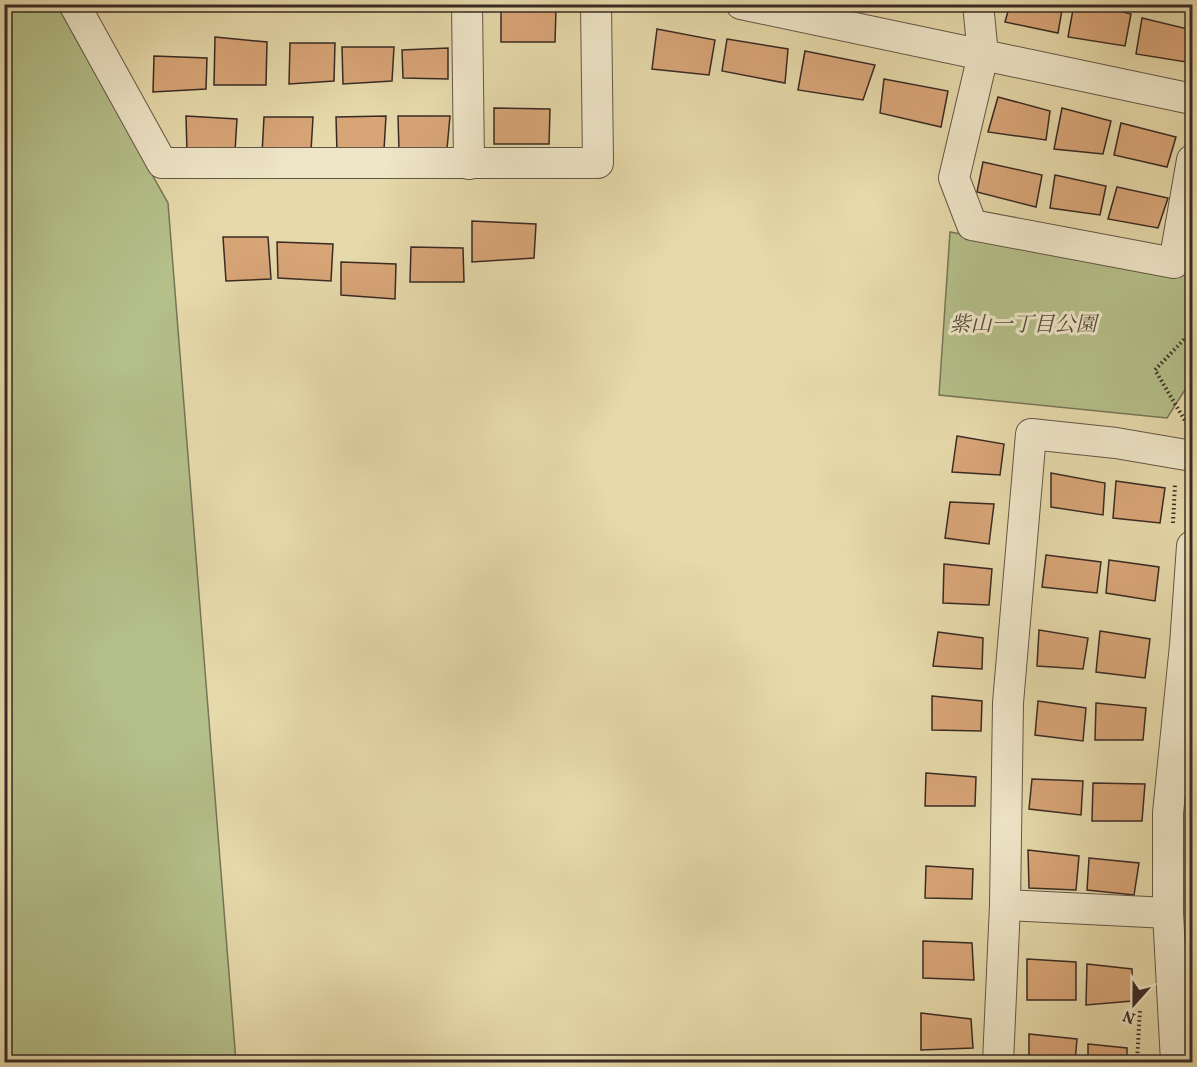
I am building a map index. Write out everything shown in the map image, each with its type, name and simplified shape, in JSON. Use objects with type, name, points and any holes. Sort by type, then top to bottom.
[{"type":"street","points":[[74,4],[162,163],[469,164],[598,163],[596,4]]},
{"type":"street","points":[[467,4],[469,164]]},
{"type":"street","points":[[741,4],[1192,99]]},
{"type":"street","points":[[978,4],[983,55],[954,178],[972,225],[1174,263],[1192,160]]},
{"type":"street","points":[[998,1062],[1005,905],[1008,703],[1031,434],[1116,442],[1192,456]]},
{"type":"street","points":[[1176,1062],[1183,1005],[1168,913],[1180,815],[1189,645],[1182,537]]},
{"type":"street","points":[[1005,905],[1168,913]]},
{"type":"path","points":[[1192,331],[1155,370],[1192,433]]},
{"type":"path","points":[[1166,482],[1177,485],[1182,537]]},
{"type":"path","points":[[1137,1062],[1141,1006]]},
{"type":"green space","points":[[5,5],[57,5],[168,203],[236,1062],[5,1062]]},
{"type":"green space","name":"紫山一丁目公園","points":[[1192,211],[1192,379],[1167,418],[939,395],[950,232],[1160,272]]},
{"type":"building","points":[[1010,4],[1063,4],[1058,33],[1005,22]]},
{"type":"building","points":[[1074,4],[1090,4],[1131,14],[1125,46],[1068,37]]},
{"type":"building","points":[[501,6],[556,9],[555,42],[501,42]]},
{"type":"building","points":[[1142,18],[1192,30],[1186,62],[1136,54]]},
{"type":"building","points":[[657,29],[715,40],[709,75],[652,69]]},
{"type":"building","points":[[215,37],[267,42],[266,85],[214,85]]},
{"type":"building","points":[[727,39],[788,49],[785,83],[722,71]]},
{"type":"building","points":[[290,43],[335,43],[334,81],[289,84]]},
{"type":"building","points":[[342,47],[394,47],[392,81],[343,84]]},
{"type":"building","points":[[448,48],[448,79],[403,78],[402,50]]},
{"type":"building","points":[[805,51],[875,65],[863,100],[798,90]]},
{"type":"building","points":[[154,56],[207,58],[206,89],[153,92]]},
{"type":"building","points":[[884,79],[948,91],[941,127],[880,113]]},
{"type":"building","points":[[998,97],[1050,111],[1046,140],[988,132]]},
{"type":"building","points":[[494,108],[550,109],[549,144],[494,144]]},
{"type":"building","points":[[1062,108],[1111,121],[1103,154],[1054,149]]},
{"type":"building","points":[[186,116],[237,119],[235,151],[187,152]]},
{"type":"building","points":[[386,116],[384,150],[337,152],[336,117]]},
{"type":"building","points":[[398,116],[450,116],[447,149],[399,151]]},
{"type":"building","points":[[264,117],[313,117],[311,151],[262,154]]},
{"type":"building","points":[[1121,123],[1176,137],[1167,167],[1114,155]]},
{"type":"building","points":[[983,162],[1042,175],[1036,207],[977,192]]},
{"type":"building","points":[[1055,175],[1106,186],[1100,215],[1050,208]]},
{"type":"building","points":[[1117,187],[1168,198],[1158,228],[1108,219]]},
{"type":"building","points":[[472,221],[536,224],[534,258],[472,262]]},
{"type":"building","points":[[223,237],[268,237],[271,279],[226,281]]},
{"type":"building","points":[[277,242],[333,244],[331,281],[278,278]]},
{"type":"building","points":[[411,247],[463,248],[464,282],[410,282]]},
{"type":"building","points":[[341,262],[396,264],[395,299],[341,295]]},
{"type":"building","points":[[957,436],[1004,444],[1000,475],[952,472]]},
{"type":"building","points":[[1051,473],[1105,483],[1103,515],[1051,507]]},
{"type":"building","points":[[1116,481],[1165,488],[1160,523],[1113,518]]},
{"type":"building","points":[[950,502],[994,504],[989,544],[945,538]]},
{"type":"building","points":[[1046,555],[1101,562],[1097,593],[1042,587]]},
{"type":"building","points":[[1109,560],[1159,567],[1155,601],[1106,593]]},
{"type":"building","points":[[944,564],[992,569],[989,605],[943,603]]},
{"type":"building","points":[[1039,630],[1088,638],[1083,669],[1037,666]]},
{"type":"building","points":[[1100,631],[1150,639],[1145,678],[1096,672]]},
{"type":"building","points":[[938,632],[983,638],[982,669],[933,666]]},
{"type":"building","points":[[932,696],[982,701],[981,731],[932,730]]},
{"type":"building","points":[[1038,701],[1086,708],[1083,741],[1035,735]]},
{"type":"building","points":[[1096,703],[1146,708],[1143,740],[1095,740]]},
{"type":"building","points":[[926,773],[976,777],[975,806],[925,806]]},
{"type":"building","points":[[1032,779],[1083,781],[1081,815],[1029,809]]},
{"type":"building","points":[[1093,783],[1145,784],[1142,821],[1092,821]]},
{"type":"building","points":[[1028,850],[1079,856],[1076,890],[1029,888]]},
{"type":"building","points":[[1089,858],[1139,863],[1134,895],[1087,890]]},
{"type":"building","points":[[926,866],[973,869],[972,899],[925,898]]},
{"type":"building","points":[[923,941],[972,943],[974,980],[923,978]]},
{"type":"building","points":[[1027,959],[1076,962],[1076,1000],[1027,1000]]},
{"type":"building","points":[[1087,964],[1132,969],[1132,1001],[1086,1005]]},
{"type":"building","points":[[921,1013],[971,1019],[973,1048],[921,1050]]},
{"type":"building","points":[[1029,1034],[1077,1039],[1075,1062],[1029,1062]]},
{"type":"building","points":[[1088,1044],[1127,1048],[1127,1062],[1088,1062]]}]
